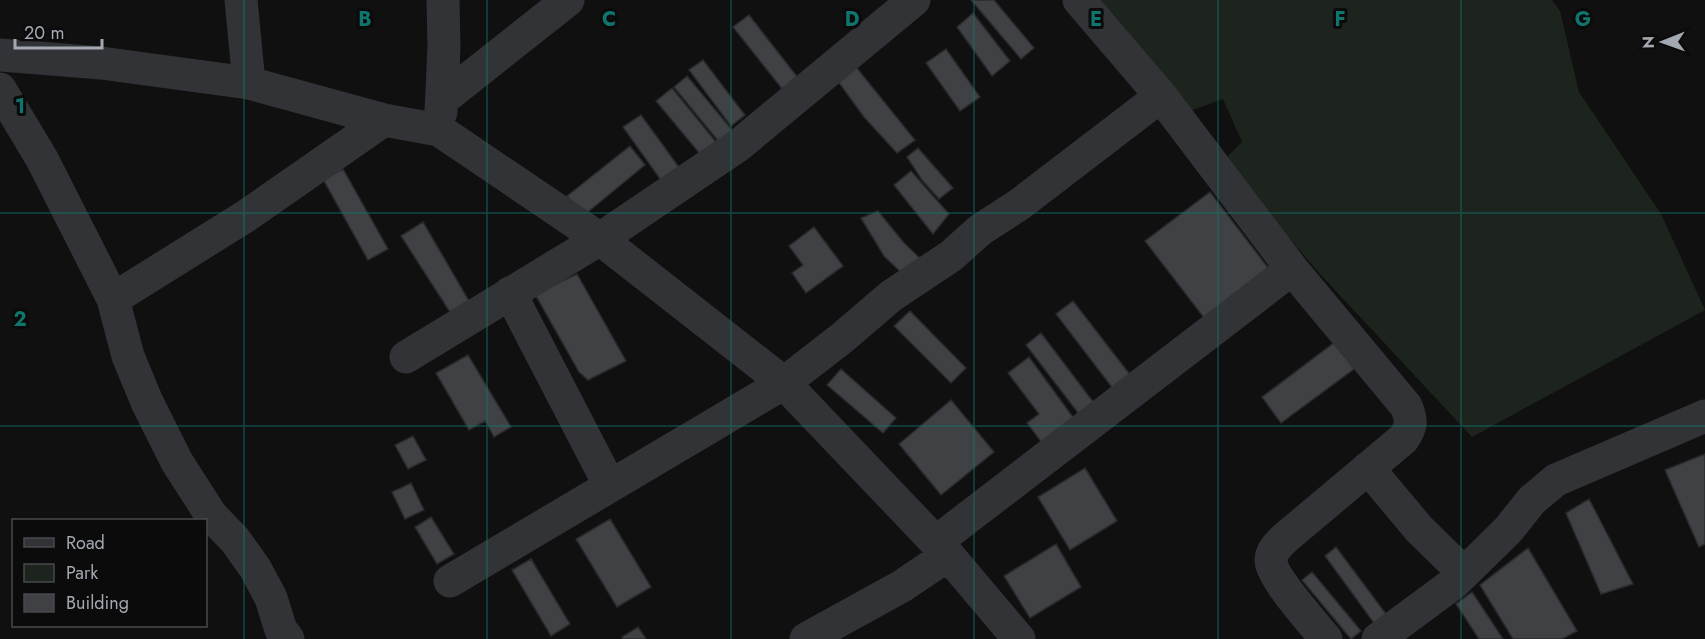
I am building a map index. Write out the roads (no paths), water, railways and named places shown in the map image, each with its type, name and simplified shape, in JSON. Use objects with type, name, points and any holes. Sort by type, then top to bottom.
[{"type":"street","points":[[242,0],[249,83]]},
{"type":"street","points":[[441,114],[443,0]]},
{"type":"street","points":[[0,55],[101,63],[249,83],[384,120],[441,114],[568,0]]},
{"type":"street","points":[[406,357],[600,239],[739,145],[915,0]]},
{"type":"street","points":[[1079,0],[1161,96],[1292,269],[1406,406],[1411,418],[1411,429],[1403,439],[1285,537],[1273,550],[1271,562],[1276,575],[1326,639]]},
{"type":"street","points":[[0,89],[42,159],[114,299],[128,356],[147,402],[177,462],[211,515],[235,540],[255,567],[271,598],[281,630],[288,639]]},
{"type":"street","points":[[450,581],[784,383],[891,296],[951,256],[980,230],[1020,204],[1161,96]]},
{"type":"street","points":[[441,114],[784,383],[942,549],[1019,639]]},
{"type":"street","points":[[114,299],[246,216],[384,120]]},
{"type":"street","points":[[806,639],[902,586],[942,549],[1292,269]]},
{"type":"street","points":[[510,293],[609,486]]},
{"type":"street","points":[[1378,639],[1454,583],[1508,530],[1532,500],[1556,480],[1705,416]]},
{"type":"street","points":[[1368,468],[1419,529],[1464,573]]}]
